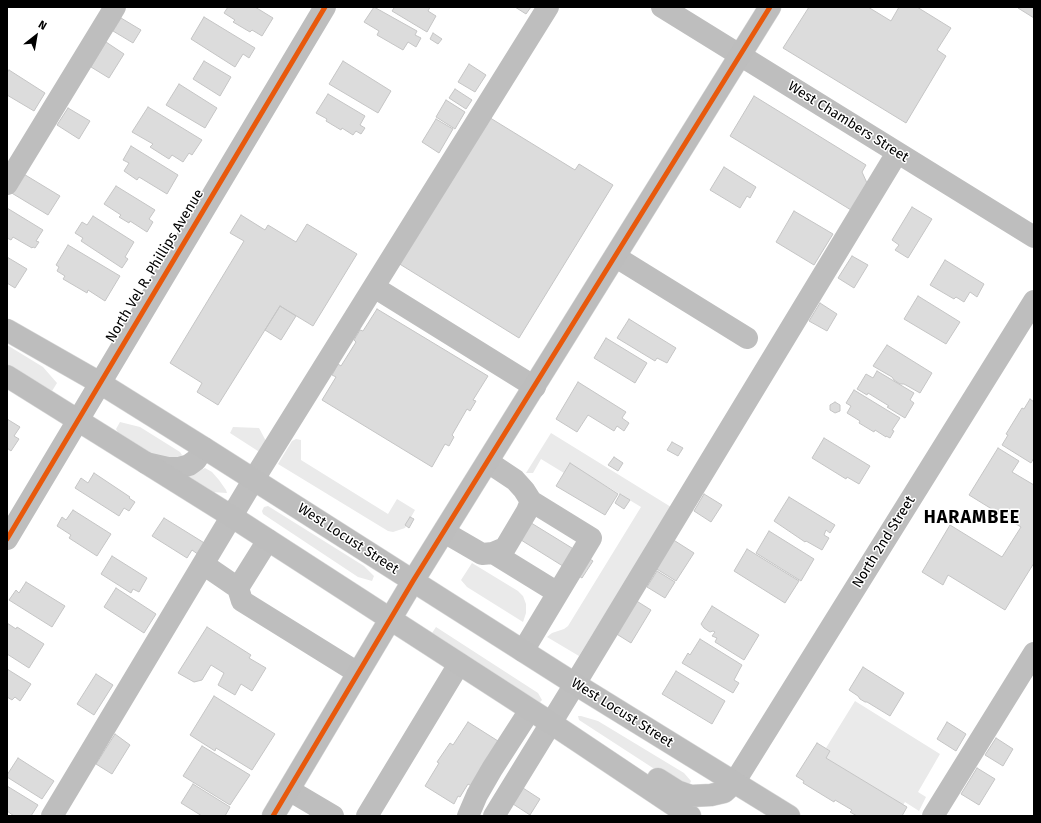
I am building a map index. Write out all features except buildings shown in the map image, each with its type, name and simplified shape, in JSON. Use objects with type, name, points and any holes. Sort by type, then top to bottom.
[{"type":"main road","points":[[273,816],[413,581],[616,257],[770,7]]},
{"type":"main road","name":"West Locust Street","points":[[7,330],[100,383],[254,479],[575,684],[788,816]]},
{"type":"main road","points":[[7,376],[231,516],[551,723],[690,816]]},
{"type":"main road","points":[[551,723],[575,724],[677,791],[691,796],[711,795],[724,792],[734,782]]},
{"type":"street","points":[[7,184],[115,7]]},
{"type":"street","name":"North Vel R. Phillips Avenue","points":[[7,539],[325,7]]},
{"type":"street","points":[[52,816],[231,516],[548,7]]},
{"type":"street","name":"West Chambers Street","points":[[662,7],[1034,238]]},
{"type":"street","points":[[494,816],[897,153]]},
{"type":"street","points":[[616,257],[747,338]]},
{"type":"street","points":[[374,287],[535,387]]},
{"type":"street","name":"North 2nd Street","points":[[734,782],[1034,301]]},
{"type":"street","points":[[146,463],[168,468],[180,468],[189,465],[196,460],[204,448]]},
{"type":"street","points":[[488,462],[515,480],[524,490],[530,501],[591,538],[523,651]]},
{"type":"street","points":[[444,532],[482,554],[493,553],[505,548],[527,511],[530,501]]},
{"type":"street","points":[[238,588],[268,540]]},
{"type":"street","points":[[493,553],[558,593]]},
{"type":"street","points":[[203,564],[238,588],[242,601],[358,673]]},
{"type":"street","points":[[933,816],[1034,652]]},
{"type":"street","points":[[367,816],[385,789],[459,664]]},
{"type":"street","points":[[468,816],[477,795],[492,769],[530,710]]},
{"type":"street","points":[[289,790],[333,816]]},
{"type":"shaded area","points":[[7,345],[43,367],[57,383],[52,391],[7,370]]},
{"type":"shaded area","points":[[120,422],[140,427],[180,452],[182,455],[180,457],[165,458],[152,455],[122,439],[116,429]]},
{"type":"shaded area","points":[[233,427],[259,428],[267,443],[261,453],[230,433]]},
{"type":"shaded area","points":[[551,433],[671,507],[579,656],[547,637],[552,633],[568,626],[641,507],[570,464],[564,473],[541,459],[533,473],[526,473]]},
{"type":"shaded area","points":[[296,439],[301,440],[301,460],[388,514],[397,499],[415,510],[405,528],[393,532],[388,531],[278,464],[292,441]]},
{"type":"shaded area","points":[[205,468],[212,472],[227,493],[211,492],[185,478]]},
{"type":"shaded area","points":[[268,506],[364,566],[374,576],[372,581],[358,577],[263,514],[262,511],[264,507]]},
{"type":"shaded area","points":[[472,563],[518,591],[523,596],[526,604],[526,613],[523,622],[467,587],[461,580]]},
{"type":"shaded area","points":[[436,627],[538,693],[542,700],[539,703],[439,639],[432,633]]},
{"type":"shaded area","points":[[855,701],[940,754],[918,792],[926,797],[919,811],[905,802],[903,805],[826,758],[830,751],[826,748]]},
{"type":"shaded area","points":[[578,716],[598,721],[684,773],[691,781],[688,788],[676,783],[579,720]]},
{"type":"cycle path","points":[[7,539],[325,7]]},
{"type":"cycle path","points":[[273,816],[413,581],[770,7]]},
{"type":"district","name":"HARAMBEE","points":[[972,518]]}]
